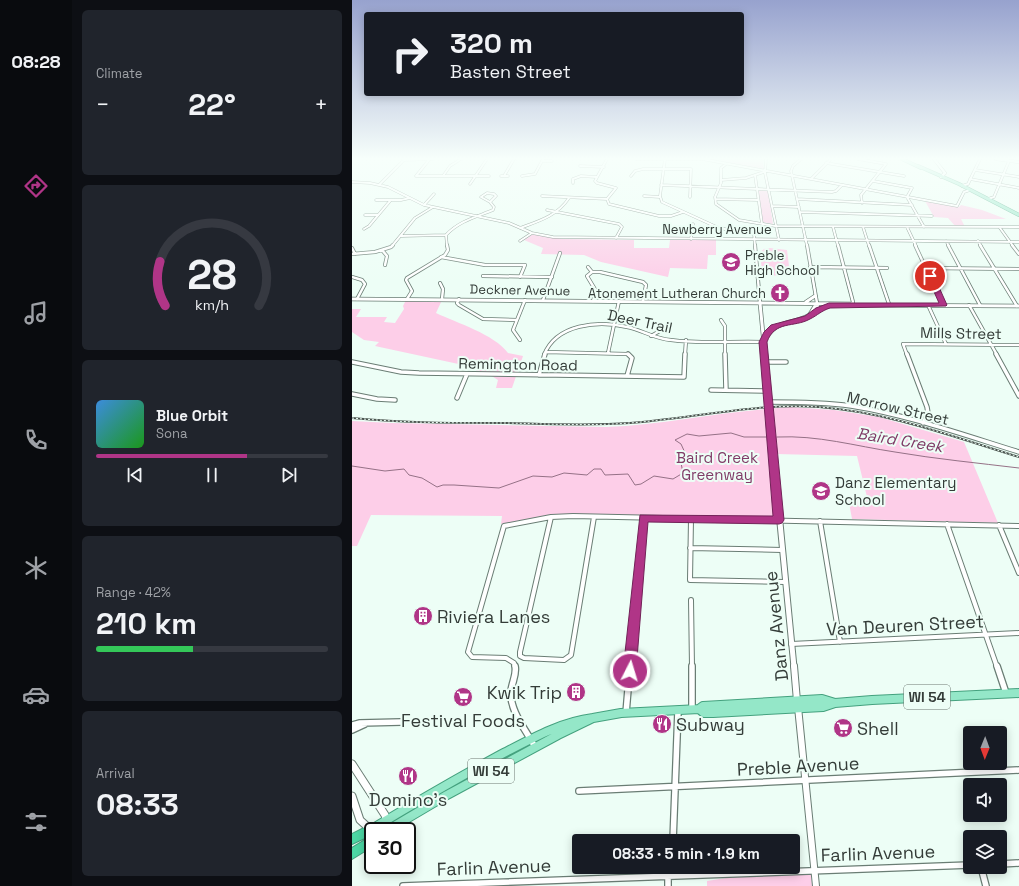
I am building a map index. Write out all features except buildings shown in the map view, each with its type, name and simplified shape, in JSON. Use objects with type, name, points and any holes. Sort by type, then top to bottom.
[{"type":"highway","name":"WI 54","points":[[352,840],[364,836]]},
{"type":"highway","name":"WI 54","points":[[352,854],[364,841]]},
{"type":"main road","points":[[991,200],[1019,215]]},
{"type":"main road","name":"WI 54","points":[[695,709],[704,713],[823,707],[835,703],[872,700],[1019,693]]},
{"type":"main road","name":"WI 54","points":[[385,822],[471,772],[531,740],[570,722],[587,718],[626,713],[695,709],[703,706],[822,699],[835,703]]},
{"type":"main road","name":"WI 54","points":[[401,822],[535,747],[593,718]]},
{"type":"main road","points":[[352,764],[387,820]]},
{"type":"main road","points":[[352,796],[357,817],[364,826]]},
{"type":"street","points":[[364,229],[369,226],[390,200]]},
{"type":"street","name":"Newberry Avenue","points":[[415,200],[424,205],[509,223],[532,233],[559,238],[1019,242]]},
{"type":"street","points":[[424,205],[428,200]]},
{"type":"street","points":[[520,228],[557,212],[564,207],[568,200]]},
{"type":"street","points":[[607,200],[608,203],[612,205],[656,216],[671,216],[683,212]]},
{"type":"street","points":[[662,200],[664,203],[719,228],[754,234],[760,303]]},
{"type":"street","points":[[716,200],[717,206],[729,212],[735,219],[775,226],[1019,227]]},
{"type":"street","points":[[758,200],[762,224]]},
{"type":"street","points":[[771,200],[779,240]]},
{"type":"street","points":[[762,340],[766,333],[774,327],[807,318],[817,306],[806,240],[797,200]]},
{"type":"street","points":[[819,200],[912,205]]},
{"type":"street","points":[[909,200],[924,227]]},
{"type":"street","points":[[926,200],[957,206],[960,200]]},
{"type":"street","points":[[401,236],[446,235],[459,224],[494,209],[490,202]]},
{"type":"street","points":[[772,206],[799,207]]},
{"type":"street","points":[[352,248],[354,254],[382,250],[393,245],[416,216],[433,207]]},
{"type":"street","points":[[547,210],[619,224],[622,227],[616,238]]},
{"type":"street","points":[[800,212],[932,216]]},
{"type":"street","points":[[365,215],[378,215]]},
{"type":"street","points":[[691,239],[693,224]]},
{"type":"street","points":[[833,227],[853,302],[852,304]]},
{"type":"street","points":[[863,227],[889,304]]},
{"type":"street","points":[[907,227],[943,305]]},
{"type":"street","points":[[1000,228],[1019,254]]},
{"type":"street","points":[[520,241],[532,233]]},
{"type":"street","points":[[407,299],[412,291],[406,280],[407,278],[441,257],[448,250],[446,235]]},
{"type":"street","points":[[946,241],[980,305]]},
{"type":"street","points":[[978,241],[1018,306]]},
{"type":"street","points":[[382,250],[388,256],[385,265]]},
{"type":"street","points":[[543,300],[560,253]]},
{"type":"street","points":[[441,257],[485,265],[525,265],[520,277]]},
{"type":"street","points":[[588,267],[592,272]]},
{"type":"street","points":[[810,267],[888,268]]},
{"type":"street","points":[[927,268],[1019,269]]},
{"type":"street","points":[[593,301],[596,291],[588,276],[592,272],[600,272],[643,282],[646,285],[644,301]]},
{"type":"street","points":[[352,276],[362,280],[365,284],[356,299]]},
{"type":"street","points":[[483,276],[552,277]]},
{"type":"street","points":[[440,283],[443,289],[442,299]]},
{"type":"street","points":[[806,303],[815,296]]},
{"type":"street","name":"Deckner Avenue","points":[[352,299],[806,303],[817,306],[889,304],[1018,306]]},
{"type":"street","points":[[459,299],[457,303],[459,305],[483,319],[517,320]]},
{"type":"street","points":[[520,340],[513,331],[525,300]]},
{"type":"street","points":[[608,353],[619,301]]},
{"type":"street","name":"Deckner Avenue","points":[[760,303],[817,306],[852,304]]},
{"type":"street","name":"Danz Avenue","points":[[760,303],[762,340],[779,520],[816,886]]},
{"type":"street","points":[[928,305],[946,344]]},
{"type":"street","points":[[969,305],[1018,396]]},
{"type":"street","points":[[721,320],[724,325],[726,390]]},
{"type":"street","name":"Deer Trail","points":[[539,375],[546,352],[555,339],[571,330],[592,324],[614,324],[629,327],[651,336],[665,339],[725,341],[762,340]]},
{"type":"street","points":[[651,336],[665,328]]},
{"type":"street","name":"Remington Road","points":[[352,362],[401,372],[684,377],[686,340]]},
{"type":"street","name":"Mills Street","points":[[923,423],[928,413],[927,407],[903,344],[1019,345]]},
{"type":"street","points":[[546,352],[626,354],[632,357],[626,376]]},
{"type":"street","points":[[765,362],[786,362]]},
{"type":"street","points":[[457,398],[467,374]]},
{"type":"street","points":[[711,390],[767,391]]},
{"type":"street","points":[[352,394],[377,399],[395,400]]},
{"type":"street","name":"Morrow Street","points":[[768,402],[851,406],[892,414],[1019,452]]},
{"type":"street","points":[[551,517],[520,652],[521,656],[528,659],[559,660],[569,658],[572,653],[594,517]]},
{"type":"street","points":[[535,747],[513,707],[512,691],[516,670],[514,663],[506,658],[472,657],[468,652],[504,526],[551,517],[594,517],[1019,526]]},
{"type":"street","points":[[626,713],[644,518]]},
{"type":"street","points":[[691,519],[690,580],[785,582]]},
{"type":"street","points":[[820,521],[840,642]]},
{"type":"street","points":[[947,524],[1006,694]]},
{"type":"street","points":[[999,525],[1019,573]]},
{"type":"street","points":[[690,548],[782,550]]},
{"type":"street","points":[[691,600],[695,709]]},
{"type":"street","name":"Van Deuren Street","points":[[791,644],[1019,633]]},
{"type":"street","points":[[673,834],[678,710]]},
{"type":"street","points":[[352,725],[401,722]]},
{"type":"street","points":[[352,730],[366,723]]},
{"type":"street","name":"Preble Avenue","points":[[579,791],[1019,770]]},
{"type":"street","points":[[1007,864],[1019,863]]},
{"type":"street","name":"Farlin Avenue","points":[[404,886],[963,865]]},
{"type":"street","points":[[983,874],[986,886]]},
{"type":"street","points":[[668,886],[670,875]]},
{"type":"green space","points":[[759,200],[770,200],[773,224],[762,222]]},
{"type":"green space","points":[[925,201],[959,207],[961,205],[982,210],[1006,219],[961,219],[965,227],[956,227],[948,218],[934,217]]},
{"type":"green space","points":[[533,234],[563,239],[634,240],[634,248],[669,248],[670,240],[716,240],[716,255],[708,255],[707,269],[670,268],[668,277],[601,262],[584,255],[541,254],[543,248],[524,240]]},
{"type":"green space","points":[[770,248],[787,250],[790,274],[776,276],[769,275],[762,271],[760,252],[764,249]]},
{"type":"green space","points":[[406,300],[442,300],[436,313],[494,340],[508,353],[523,356],[512,388],[496,388],[498,380],[487,373],[476,373],[477,368],[375,346],[379,342],[364,340],[352,332],[352,309],[361,309],[356,317],[387,317],[384,322],[395,323],[404,309],[403,306]]},
{"type":"green space","points":[[791,407],[834,410],[879,417],[964,442],[998,523],[852,519],[848,497],[867,497],[857,456],[776,454],[771,408]]},
{"type":"green space","name":"Baird Creek Greenway","points":[[766,409],[775,516],[773,518],[556,514],[501,524],[502,516],[371,515],[357,546],[352,546],[352,421],[606,427],[646,424]]},
{"type":"green space","points":[[811,874],[812,886],[707,886],[707,881],[739,876]]},
{"type":"waterway","name":"Baird Creek","points":[[352,466],[385,471],[404,469],[409,475],[422,478],[437,487],[443,485],[454,485],[499,488],[533,476],[552,477],[564,473],[587,475],[594,469],[601,469],[605,475],[628,474],[635,485],[641,484],[654,476],[673,479],[683,473],[681,463],[686,455],[681,444],[675,440],[687,434],[699,436],[731,433],[744,437],[766,437]]},
{"type":"waterway","name":"Baird Creek","points":[[777,437],[822,439],[926,457],[1019,468]]},
{"type":"railway","points":[[352,418],[430,422],[599,424],[654,421],[771,407],[819,407],[870,414],[920,426],[1019,457]]},
{"type":"place","name":"Preble High School","points":[[731,262]]},
{"type":"place","name":"Atonement Lutheran Church","points":[[780,293]]},
{"type":"place","name":"Danz Elementary School","points":[[821,491]]},
{"type":"place","name":"Riviera Lanes","points":[[423,616]]},
{"type":"place","name":"Kwik Trip","points":[[576,692]]},
{"type":"place","name":"Festival Foods","points":[[463,697]]},
{"type":"place","name":"Subway","points":[[662,724]]},
{"type":"place","name":"Shell","points":[[843,728]]},
{"type":"place","name":"Domino's","points":[[408,776]]},
{"type":"route","points":[[630,671],[644,518],[779,520],[763,342],[766,333],[774,327],[807,318],[813,315],[818,309],[829,306],[852,304],[943,305],[930,276]]}]
